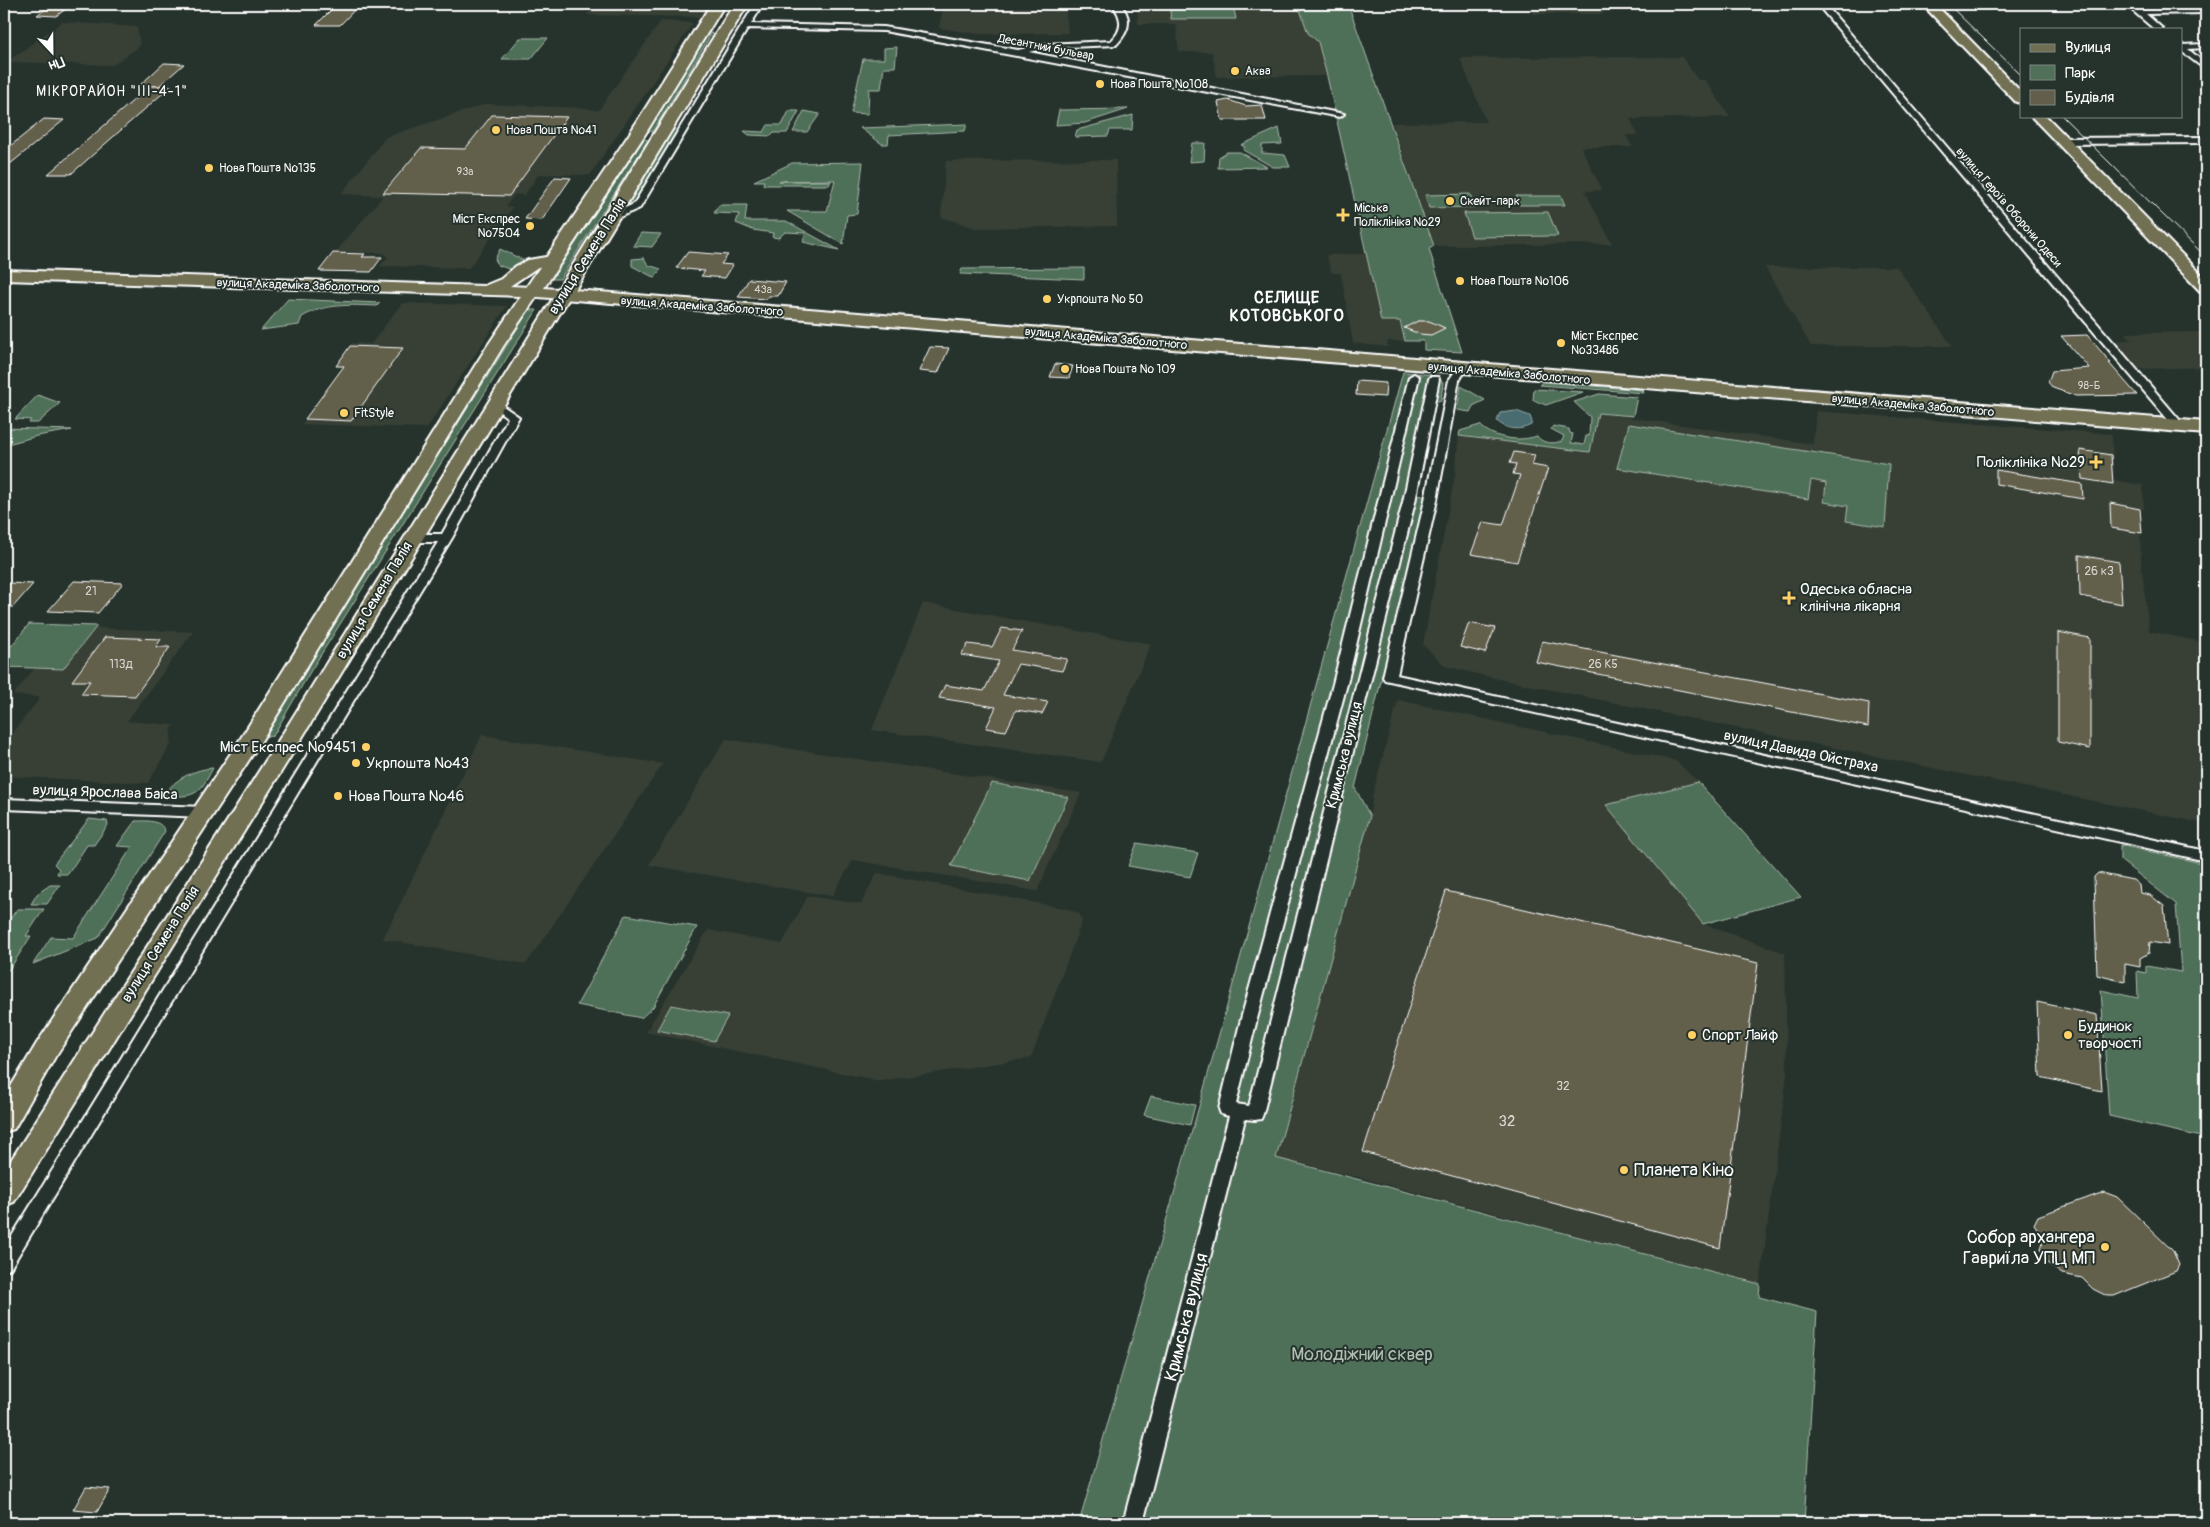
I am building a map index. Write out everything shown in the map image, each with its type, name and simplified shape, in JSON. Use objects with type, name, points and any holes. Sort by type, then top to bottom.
[{"type":"highway","name":"вулиця Семена Палія","points":[[532,292],[636,136],[718,4]]},
{"type":"highway","name":"вулиця Семена Палія","points":[[563,295],[741,4]]},
{"type":"highway","points":[[709,18],[731,19]]},
{"type":"highway","points":[[636,136],[662,136]]},
{"type":"highway","name":"вулиця Академіка Заболотного","points":[[532,292],[2206,428]]},
{"type":"main road","points":[[1928,4],[2020,98]]},
{"type":"main road","points":[[2040,118],[2206,288]]},
{"type":"main road","points":[[483,291],[507,282],[522,269],[534,263],[552,261]]},
{"type":"main road","name":"вулиця Академіка Заболотного","points":[[4,275],[532,292]]},
{"type":"main road","name":"вулиця Семена Палія","points":[[4,1121],[46,1050],[249,743],[496,345],[532,292]]},
{"type":"main road","name":"вулиця Семена Палія","points":[[4,1194],[286,746],[563,295]]},
{"type":"main road","points":[[249,743],[286,746]]},
{"type":"street","points":[[612,217],[637,206],[759,4]]},
{"type":"street","points":[[1020,53],[1045,46],[1112,43],[1119,37],[1126,25],[1125,14],[1116,4]]},
{"type":"street","name":"вулиця Героїв Оборони Одеси","points":[[1820,4],[2179,426]]},
{"type":"street","points":[[2129,4],[2158,28]]},
{"type":"street","points":[[2138,12],[2206,11]]},
{"type":"street","name":"Десантний бульвар","points":[[745,26],[875,28],[1020,53],[1340,114]]},
{"type":"street","points":[[2182,47],[2206,46]]},
{"type":"street","points":[[2182,48],[2206,68]]},
{"type":"street","points":[[2062,141],[2206,140]]},
{"type":"street","name":"вулиця Давида Ойстраха","points":[[1462,369],[1454,380],[1431,500],[1390,677],[2206,856]]},
{"type":"street","name":"Кримська вулиця","points":[[1414,377],[1340,684],[1249,1019],[1227,1109],[1255,1114],[1409,502],[1434,379]]},
{"type":"street","points":[[4,1264],[446,538],[514,418],[496,404]]},
{"type":"street","points":[[413,538],[446,538]]},
{"type":"street","name":"вулиця Ярослава Баіса","points":[[4,804],[204,812]]},
{"type":"street","name":"Кримська вулиця","points":[[1133,1523],[1239,1111]]},
{"type":"shaded area","points":[[595,4],[718,4],[709,17],[587,15]]},
{"type":"shaded area","points":[[1065,4],[1068,33],[979,34],[939,28],[944,5]]},
{"type":"shaded area","points":[[1137,4],[1298,4],[1308,33],[1318,42],[1327,76],[1217,77],[1212,52],[1179,52],[1176,24],[1138,24]]},
{"type":"shaded area","points":[[1528,4],[1654,4],[1658,9],[1602,10],[1604,14],[1534,14]]},
{"type":"shaded area","points":[[2134,4],[2206,4],[2206,8],[2140,9]]},
{"type":"shaded area","points":[[661,21],[693,23],[590,175],[539,174],[524,195],[515,194],[506,206],[513,207],[469,268],[380,266],[388,257],[382,253],[336,252],[383,196],[341,194],[386,137],[486,104],[586,108],[598,111]]},
{"type":"shaded area","points":[[62,22],[137,27],[140,46],[113,65],[7,62]]},
{"type":"shaded area","points":[[1682,57],[1698,80],[1705,80],[1730,117],[1630,119],[1638,135],[1626,135],[1632,147],[1581,147],[1602,190],[1585,191],[1612,244],[1434,246],[1392,123],[1486,122],[1460,58]]},
{"type":"shaded area","points":[[1116,160],[1117,226],[976,228],[941,217],[946,161]]},
{"type":"shaded area","points":[[1366,254],[1381,321],[1400,321],[1405,341],[1387,341],[1388,347],[1353,343],[1341,273],[1332,273],[1326,255]]},
{"type":"shaded area","points":[[1765,267],[1897,267],[1952,346],[1811,346]]},
{"type":"shaded area","points":[[402,303],[507,306],[427,428],[302,424],[344,367],[335,366],[352,343],[371,344]]},
{"type":"shaded area","points":[[2206,332],[2206,367],[2138,369],[2113,341],[2132,340],[2126,333]]},
{"type":"shaded area","name":"Одеська обласна клінічна лікарня","points":[[1816,411],[2112,434],[2113,480],[2143,485],[2144,509],[2140,509],[2141,562],[2149,631],[2202,642],[2206,686],[2206,824],[1494,678],[1445,666],[1423,645],[1455,475],[1459,436],[1590,452],[1598,413],[1813,444]]},
{"type":"shaded area","points":[[923,603],[1151,644],[1101,762],[872,730]]},
{"type":"shaded area","points":[[95,628],[193,632],[127,721],[174,725],[171,730],[171,744],[148,783],[4,776],[4,743],[41,697],[13,695],[35,668],[63,669]]},
{"type":"shaded area","points":[[1398,700],[1676,761],[1698,782],[1606,806],[1703,924],[1785,953],[1787,1074],[1760,1284],[1354,1176],[1276,1158],[1370,816],[1373,793]]},
{"type":"shaded area","points":[[482,735],[663,764],[526,964],[383,939]]},
{"type":"shaded area","points":[[726,739],[1081,793],[1037,891],[853,860],[832,896],[649,865]]},
{"type":"shaded area","points":[[877,873],[1068,909],[1079,914],[1082,921],[1031,1058],[880,1081],[646,1032],[708,930],[782,944],[808,896],[861,904]]},
{"type":"green space","points":[[1298,4],[1348,4],[1434,246],[1429,249],[1462,352],[1424,350],[1424,341],[1405,341],[1400,321],[1381,321],[1327,76],[1318,42],[1308,33]]},
{"type":"green space","points":[[1169,5],[1233,5],[1236,19],[1171,19]]},
{"type":"green space","points":[[706,33],[712,33],[653,131],[647,132]]},
{"type":"green space","points":[[520,38],[548,38],[531,59],[502,59]]},
{"type":"green space","points":[[897,47],[895,67],[884,67],[881,89],[869,89],[868,114],[851,113],[863,59],[884,59],[884,48]]},
{"type":"green space","points":[[1128,109],[1085,123],[1056,125],[1059,110]]},
{"type":"green space","points":[[789,111],[799,111],[787,133],[774,133],[771,136],[749,135],[744,131],[764,132],[768,125],[782,125]]},
{"type":"green space","points":[[804,111],[820,114],[807,132],[793,132]]},
{"type":"green space","points":[[1133,115],[1132,130],[1110,130],[1108,136],[1075,137],[1077,130]]},
{"type":"green space","points":[[967,124],[965,131],[889,135],[888,144],[882,144],[860,128]]},
{"type":"green space","points":[[1279,128],[1282,144],[1262,145],[1262,153],[1285,155],[1290,167],[1273,167],[1243,150],[1245,147],[1241,145]]},
{"type":"green space","points":[[671,130],[677,130],[635,202],[630,203],[629,198]]},
{"type":"green space","points":[[644,139],[648,140],[560,279],[552,279]]},
{"type":"green space","points":[[1192,143],[1205,143],[1204,161],[1189,162]]},
{"type":"green space","points":[[1227,152],[1240,152],[1267,167],[1218,168],[1219,157]]},
{"type":"green space","points":[[863,162],[857,214],[847,215],[843,244],[787,211],[827,211],[835,180],[779,181],[831,181],[829,185],[763,185],[764,181],[754,181],[792,163]]},
{"type":"green space","name":"Скейт-парк","points":[[1470,194],[1475,207],[1429,208],[1425,195]]},
{"type":"green space","points":[[1516,196],[1561,196],[1565,205],[1519,205]]},
{"type":"green space","points":[[719,205],[747,205],[745,221],[786,221],[839,250],[803,242],[805,233],[785,232],[779,238],[772,237],[773,233],[753,230],[736,223],[739,214],[714,213]]},
{"type":"green space","points":[[1548,212],[1558,236],[1472,237],[1464,213]]},
{"type":"green space","points":[[641,233],[661,234],[652,247],[633,246]]},
{"type":"green space","points":[[500,249],[525,261],[511,270],[498,265],[495,259]]},
{"type":"green space","points":[[644,258],[648,265],[661,269],[655,278],[632,266],[632,259]]},
{"type":"green space","points":[[1084,268],[1084,279],[960,274],[962,269]]},
{"type":"green space","points":[[288,299],[380,303],[377,306],[348,305],[320,309],[302,317],[299,325],[261,330]]},
{"type":"green space","points":[[529,310],[537,310],[310,672],[273,736],[264,737],[263,735]]},
{"type":"green space","name":"Молодіжний сквер","points":[[1403,372],[1435,375],[1443,382],[1441,400],[1431,403],[1415,494],[1426,497],[1355,788],[1370,816],[1276,1158],[1760,1284],[1759,1297],[1817,1312],[1804,1523],[1079,1523],[1200,1103]]},
{"type":"green space","points":[[1542,382],[1643,390],[1644,393],[1540,385]]},
{"type":"green space","points":[[1461,386],[1485,400],[1473,406],[1470,412],[1457,410]]},
{"type":"green space","points":[[1534,389],[1583,392],[1546,405],[1533,400]]},
{"type":"green space","points":[[1599,394],[1637,397],[1633,416],[1598,413],[1590,452],[1459,436],[1460,431],[1480,425],[1485,430],[1507,438],[1523,439],[1537,436],[1542,441],[1548,443],[1562,441],[1564,436],[1551,429],[1553,426],[1569,429],[1570,433],[1573,434],[1571,443],[1584,445],[1586,436],[1589,436],[1590,417],[1574,402]]},
{"type":"green space","points":[[38,395],[60,403],[38,423],[29,423],[31,420],[15,419]]},
{"type":"green space","points":[[1629,424],[1889,464],[1885,527],[1846,521],[1848,506],[1824,502],[1826,483],[1811,480],[1808,499],[1617,468]]},
{"type":"green space","points":[[4,428],[72,430],[37,436],[4,445]]},
{"type":"green space","points":[[29,624],[97,626],[63,669],[4,667],[4,655]]},
{"type":"green space","points":[[213,768],[204,784],[196,793],[184,796],[166,796],[165,794],[179,779],[192,773]]},
{"type":"green space","points":[[1698,782],[1801,897],[1703,924],[1606,805]]},
{"type":"green space","points":[[992,783],[1068,797],[1030,881],[951,866]]},
{"type":"green space","points":[[89,819],[107,821],[108,825],[94,845],[87,845],[68,874],[57,874],[59,869],[54,864]]},
{"type":"green space","points":[[135,821],[148,821],[160,824],[165,831],[98,938],[33,964],[51,937],[73,938],[132,847],[117,846]]},
{"type":"green space","points":[[1137,843],[1198,853],[1190,877],[1128,866]]},
{"type":"green space","points":[[2120,845],[2206,864],[2206,1138],[2109,1116],[2101,990],[2138,998],[2137,971],[2146,973],[2146,966],[2181,972],[2176,904],[2120,860]]},
{"type":"green space","points":[[50,885],[60,885],[47,904],[31,904],[37,894]]},
{"type":"green space","points":[[17,909],[44,909],[26,936],[31,936],[9,970],[4,970],[4,928]]},
{"type":"green space","points":[[626,915],[697,927],[653,1007],[641,1018],[577,1005]]},
{"type":"green space","points":[[671,1005],[728,1016],[714,1041],[657,1030]]},
{"type":"green space","points":[[1151,1096],[1195,1105],[1190,1125],[1144,1115]]},
{"type":"water","points":[[1516,411],[1530,416],[1531,425],[1513,429],[1497,421],[1500,413]]},
{"type":"building","points":[[53,4],[73,4],[56,16],[37,15]]},
{"type":"building","points":[[337,4],[360,4],[340,25],[316,25]]},
{"type":"building","points":[[164,63],[184,64],[159,86],[139,86]]},
{"type":"building","points":[[150,86],[171,86],[71,174],[48,174]]},
{"type":"building","points":[[1228,100],[1246,106],[1262,105],[1266,120],[1222,120],[1218,102]]},
{"type":"building","points":[[492,115],[567,117],[509,196],[383,193],[421,148],[465,149]]},
{"type":"building","points":[[44,119],[64,120],[4,169],[4,151]]},
{"type":"building","points":[[555,177],[571,178],[542,220],[525,219]]},
{"type":"building","points":[[688,252],[728,255],[721,264],[733,265],[725,278],[701,276],[705,271],[676,268]]},
{"type":"building","points":[[333,253],[365,254],[362,257],[382,257],[371,272],[319,271]]},
{"type":"building","points":[[749,279],[786,282],[778,296],[769,296],[767,299],[738,297]]},
{"type":"building","points":[[1418,321],[1429,321],[1445,328],[1431,335],[1420,334],[1404,328]]},
{"type":"building","points":[[2087,335],[2137,395],[2076,396],[2053,388],[2048,382],[2052,371],[2089,368],[2061,336]]},
{"type":"building","points":[[350,346],[403,348],[351,421],[305,419],[344,366],[336,366]]},
{"type":"building","points":[[930,347],[949,348],[938,373],[919,371]]},
{"type":"building","name":"Нова Пошта № 109","points":[[1055,364],[1073,366],[1069,378],[1050,377]]},
{"type":"building","points":[[1357,381],[1386,383],[1385,397],[1356,395]]},
{"type":"building","name":"Поліклініка №29","points":[[2080,450],[2111,455],[2113,484],[2082,479]]},
{"type":"building","points":[[1514,452],[1535,455],[1532,465],[1548,468],[1517,562],[1471,554],[1483,522],[1503,525],[1520,475],[1513,474],[1516,464],[1510,463]]},
{"type":"building","points":[[1996,470],[2082,484],[2083,499],[1996,484]]},
{"type":"building","points":[[2110,503],[2140,509],[2142,533],[2111,528]]},
{"type":"building","points":[[2079,555],[2119,562],[2122,604],[2080,596]]},
{"type":"building","points":[[74,581],[123,583],[98,613],[48,611]]},
{"type":"building","points":[[8,583],[33,584],[13,607],[4,607],[4,589]]},
{"type":"building","points":[[1469,623],[1495,628],[1485,653],[1460,647]]},
{"type":"building","points":[[1002,628],[1022,631],[1012,650],[1067,659],[1062,671],[1018,664],[1003,695],[1048,702],[1042,714],[1016,710],[1006,731],[986,728],[996,707],[939,698],[945,685],[984,691],[999,661],[961,655],[968,644],[992,647]]},
{"type":"building","points":[[2058,632],[2090,638],[2090,749],[2058,742]]},
{"type":"building","points":[[105,637],[161,639],[156,647],[170,647],[135,696],[81,694],[90,681],[72,681]]},
{"type":"building","points":[[1542,641],[1869,703],[1868,727],[1536,662]]},
{"type":"building","points":[[2098,873],[2133,880],[2139,885],[2140,893],[2150,895],[2164,906],[2168,945],[2150,942],[2149,953],[2140,958],[2140,967],[2125,964],[2125,982],[2097,975],[2094,877]]},
{"type":"building","points":[[1446,891],[1758,963],[1720,1248],[1363,1152]]},
{"type":"building","name":"Будинок творчості","points":[[2037,1002],[2097,1015],[2102,1091],[2040,1077]]},
{"type":"building","name":"Собор архангера Гавриїла УПЦ МП","points":[[2104,1192],[2117,1197],[2173,1251],[2179,1265],[2176,1271],[2114,1296],[2107,1296],[2093,1289],[2082,1278],[2062,1274],[2046,1262],[2041,1249],[2044,1238],[2034,1224],[2038,1216]]},
{"type":"building","points":[[86,1487],[110,1489],[97,1512],[73,1510]]},
{"type":"tram line","points":[[1948,4],[2020,74]]},
{"type":"tram line","points":[[2064,118],[2206,257]]},
{"type":"place","name":"Аква","points":[[1235,71]]},
{"type":"place","name":"Нова Пошта №108","points":[[1100,84]]},
{"type":"place","name":"Нова Пошта №41","points":[[496,130]]},
{"type":"place","name":"Нова Пошта №135","points":[[209,168]]},
{"type":"place","name":"Скейт-парк","points":[[1450,201]]},
{"type":"place","name":"Міська Поліклініка №29","points":[[1343,215]]},
{"type":"place","name":"Міст Експрес №7504","points":[[530,226]]},
{"type":"place","name":"Нова Пошта №106","points":[[1460,281]]},
{"type":"place","name":"Укрпошта № 50","points":[[1047,299]]},
{"type":"place","name":"Міст Експрес №33486","points":[[1561,343]]},
{"type":"place","name":"Нова Пошта № 109","points":[[1065,369]]},
{"type":"place","name":"FitStyle","points":[[344,413]]},
{"type":"place","name":"Поліклініка №29","points":[[2096,462]]},
{"type":"place","name":"Одеська обласна клінічна лікарня","points":[[1789,598]]},
{"type":"place","name":"Міст Експрес №9451","points":[[366,747]]},
{"type":"place","name":"Укрпошта №43","points":[[356,763]]},
{"type":"place","name":"Нова Пошта №46","points":[[338,796]]},
{"type":"place","name":"Спорт Лайф","points":[[1692,1035]]},
{"type":"place","name":"Будинок творчості","points":[[2068,1035]]},
{"type":"place","name":"Планета Кіно","points":[[1624,1170]]},
{"type":"place","name":"Собор архангера Гавриїла УПЦ МП","points":[[2105,1247]]},
{"type":"district","name":"МІКРОРАЙОН \"ІІІ-4-1\"","points":[[112,91]]},
{"type":"district","name":"СЕЛИЩЕ КОТОВСЬКОГО","points":[[1287,306]]}]
